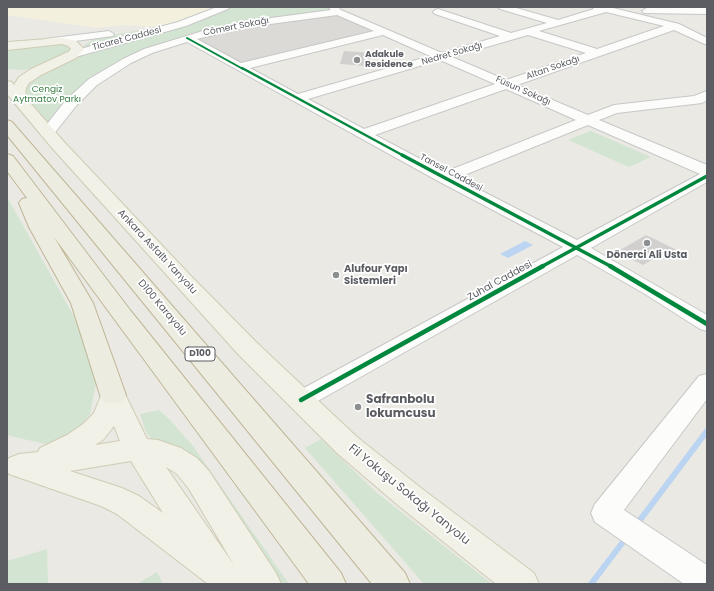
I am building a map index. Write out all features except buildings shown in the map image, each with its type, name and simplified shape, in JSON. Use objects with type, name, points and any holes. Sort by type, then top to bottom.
[{"type":"highway","name":"D100 Karayolu","points":[[7,125],[393,584]]},
{"type":"highway","points":[[10,164],[39,227],[82,303],[114,395]]},
{"type":"highway","points":[[10,164],[329,584]]},
{"type":"main road","name":"Ticaret Caddesi","points":[[10,47],[45,42],[68,42],[75,44],[75,52],[24,80],[19,88],[13,92]]},
{"type":"main road","points":[[18,71],[50,66]]},
{"type":"main road","name":"Ankara Asfaltı Yanyolu","points":[[13,92],[47,133],[188,286],[247,348],[301,400]]},
{"type":"main road","points":[[114,395],[138,449],[224,578]]},
{"type":"main road","points":[[13,465],[59,452],[77,443],[93,432],[106,417],[114,395]]},
{"type":"main road","name":"Fil Yokuşu Sokağı Yanyolu","points":[[301,400],[347,445],[410,497],[522,584]]},
{"type":"main road","points":[[13,465],[96,456],[138,449],[158,451],[171,456],[187,466],[199,480],[264,584]]},
{"type":"main road","points":[[13,465],[111,497],[128,505],[224,578]]},
{"type":"street","name":"Ticaret Caddesi","points":[[45,42],[154,26],[192,17],[216,7]]},
{"type":"street","name":"Ticaret Caddesi","points":[[75,52],[111,43],[184,31],[224,7]]},
{"type":"street","points":[[503,7],[559,23]]},
{"type":"street","name":"Cömert Sokağı","points":[[47,133],[71,103],[97,79],[132,58],[160,47],[184,31],[241,25],[338,9]]},
{"type":"street","name":"Füsun Sokağı","points":[[338,9],[384,32],[507,84],[707,172]]},
{"type":"street","points":[[605,9],[707,11]]},
{"type":"street","points":[[605,9],[675,26],[707,42]]},
{"type":"street","name":"Nedret Sokağı","points":[[297,98],[513,37],[605,9]]},
{"type":"street","points":[[438,12],[513,37]]},
{"type":"street","name":"Ticaret Caddesi","points":[[154,26],[184,31]]},
{"type":"street","name":"Altan Sokağı","points":[[364,134],[675,26]]},
{"type":"street","name":"Tansel Caddesi","points":[[184,31],[239,67],[444,178],[576,247],[652,290],[707,324]]},
{"type":"street","points":[[239,67],[384,32]]},
{"type":"street","points":[[530,32],[597,53]]},
{"type":"street","name":"Ticaret Caddesi","points":[[75,52],[86,41],[105,34]]},
{"type":"street","points":[[444,178],[614,109],[704,100]]},
{"type":"street","name":"Zuhal Caddesi","points":[[301,400],[707,176]]},
{"type":"street","points":[[707,382],[605,513],[707,582]]},
{"type":"shaded area","points":[[7,7],[219,7],[184,21],[156,27],[125,25],[97,28],[7,15]]},
{"type":"shaded area","points":[[338,12],[382,31],[245,65],[193,37],[268,21]]},
{"type":"green space","name":"Cengiz Aytmatov Parkı","points":[[232,7],[333,7],[338,12],[269,20],[164,45],[106,73],[47,133],[18,99],[21,89],[51,66],[96,50],[176,29]]},
{"type":"green space","points":[[173,25],[83,50],[84,45],[96,38]]},
{"type":"green space","points":[[60,43],[70,45],[73,48],[71,51],[33,68],[23,70],[7,69],[7,50]]},
{"type":"green space","points":[[591,131],[651,157],[629,167],[568,140]]},
{"type":"green space","points":[[7,197],[80,327],[97,378],[90,414],[77,432],[50,445],[7,434]]},
{"type":"green space","points":[[159,410],[193,446],[289,584],[279,584],[175,452],[152,439],[146,432],[140,414]]},
{"type":"green space","points":[[321,439],[376,492],[492,584],[424,584],[305,448]]},
{"type":"green space","points":[[47,549],[48,584],[7,584],[7,561]]},
{"type":"green space","points":[[157,572],[163,584],[137,584]]},
{"type":"water","points":[[525,241],[533,245],[508,258],[500,254]]},
{"type":"waterway","points":[[637,524],[707,431]]},
{"type":"waterway","points":[[591,584],[626,538]]},
{"type":"cycle path","points":[[187,38],[444,178],[576,247],[652,290],[707,324]]},
{"type":"cycle path","points":[[301,400],[707,176]]},
{"type":"place","name":"Adakule Residence","points":[[357,60]]},
{"type":"place","name":"Dönerci Ali Usta","points":[[647,243]]},
{"type":"place","name":"Alufour Yapı Sistemleri","points":[[336,275]]},
{"type":"place","name":"Safranbolu lokumcusu","points":[[358,407]]}]
